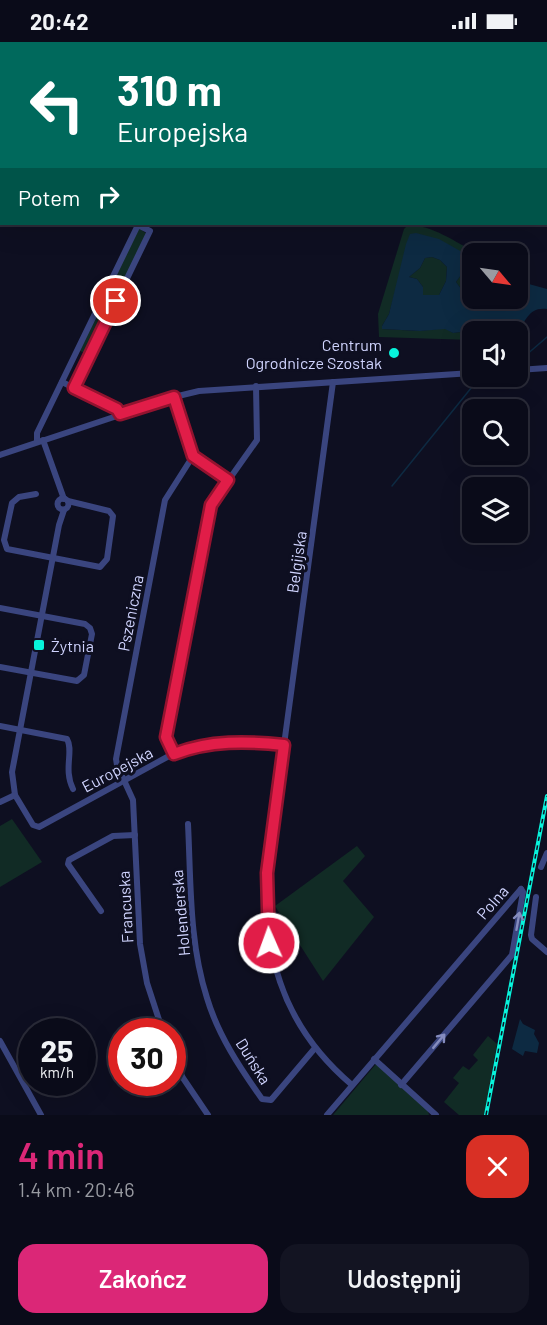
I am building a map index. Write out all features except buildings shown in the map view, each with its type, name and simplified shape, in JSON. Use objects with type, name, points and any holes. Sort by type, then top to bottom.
[{"type":"street","points":[[0,802],[15,795],[12,772],[64,504],[37,434],[136,227],[141,226],[150,231],[74,388]]},
{"type":"street","points":[[104,295],[116,301]]},
{"type":"street","points":[[76,352],[89,358]]},
{"type":"street","points":[[528,369],[547,368]]},
{"type":"street","points":[[0,455],[174,397],[208,390],[462,374]]},
{"type":"street","points":[[62,382],[117,409],[120,414]]},
{"type":"street","name":"Belgijska","points":[[333,382],[267,873],[269,943],[272,961],[284,995],[315,1048],[352,1085]]},
{"type":"street","points":[[174,754],[166,734],[211,505],[257,442],[256,386]]},
{"type":"street","points":[[174,397],[193,456],[228,480]]},
{"type":"street","name":"Pszeniczna","points":[[125,780],[117,765],[117,754],[165,500],[193,456]]},
{"type":"street","points":[[36,494],[19,497],[12,503],[4,543],[11,551],[97,568],[104,564],[113,516],[109,511],[64,504]]},
{"type":"street","points":[[0,608],[89,626],[92,634],[84,676],[77,681],[0,667]]},
{"type":"street","points":[[0,726],[65,738],[70,747],[67,772],[73,789]]},
{"type":"street","name":"Europejska","points":[[15,795],[32,824],[37,827],[174,754],[202,746],[237,742],[284,745]]},
{"type":"street","name":"Francuska","points":[[125,780],[133,800],[140,944],[147,983],[158,1018]]},
{"type":"street","name":"Holenderska","points":[[188,824],[193,933],[207,999]]},
{"type":"street","points":[[101,911],[68,864],[69,860],[113,836],[135,835]]},
{"type":"street","points":[[541,867],[547,853]]},
{"type":"street","name":"Polna","points":[[327,1115],[520,889],[523,892],[512,955],[401,1085]]},
{"type":"street","points":[[536,897],[531,935],[532,939],[547,952]]},
{"type":"street","name":"Duńska","points":[[207,999],[238,1065],[262,1099],[271,1100],[315,1048]]},
{"type":"street","points":[[0,1041],[41,1115]]},
{"type":"street","points":[[374,1059],[397,1078],[401,1085],[434,1115]]},
{"type":"street","points":[[186,1082],[208,1115]]},
{"type":"green space","points":[[408,225],[417,226],[452,239],[462,245],[462,257],[411,234],[389,314],[382,326],[383,329],[420,331],[445,328],[453,333],[462,332],[462,340],[379,337],[378,314],[404,229]]},
{"type":"green space","points":[[140,229],[147,234],[115,297],[107,293],[136,231]]},
{"type":"green space","points":[[432,257],[440,260],[447,267],[446,281],[439,295],[423,295],[423,287],[417,279],[409,277],[420,268],[425,258]]},
{"type":"green space","points":[[462,274],[462,290],[456,282]]},
{"type":"green space","points":[[105,299],[113,303],[87,354],[79,348]]},
{"type":"green space","points":[[12,819],[42,862],[0,887],[0,826]]},
{"type":"green space","points":[[357,846],[365,856],[343,881],[374,917],[323,981],[275,906]]},
{"type":"green space","points":[[488,1036],[497,1044],[484,1115],[459,1115],[444,1102],[459,1083],[453,1078],[463,1066],[469,1070],[478,1060],[473,1055]]},
{"type":"green space","points":[[376,1064],[428,1111],[429,1115],[333,1115]]},
{"type":"water","points":[[416,233],[439,239],[462,252],[462,274],[456,282],[462,290],[462,309],[528,309],[528,284],[547,289],[547,309],[532,312],[525,321],[462,321],[462,332],[453,333],[445,329],[420,331],[382,329],[389,314],[410,234]],"holes":[[[432,257],[440,260],[447,267],[446,281],[439,295],[423,295],[423,287],[417,279],[409,277],[420,268],[425,258]]]},
{"type":"water","points":[[520,1019],[523,1024],[535,1030],[534,1034],[539,1043],[537,1053],[525,1051],[523,1056],[512,1049]]},
{"type":"waterway","points":[[528,353],[547,337]]},
{"type":"waterway","points":[[392,486],[472,387]]},
{"type":"railway","points":[[486,1115],[547,796]]},
{"type":"place","name":"Centrum Ogrodnicze Szostak","points":[[394,353]]},
{"type":"place","name":"Żytnia","points":[[39,645]]},
{"type":"route","points":[[116,301],[74,388],[117,409],[120,414],[174,397],[193,456],[228,480],[211,505],[166,737],[174,754],[195,747],[237,742],[284,745],[267,873],[269,943]]}]
